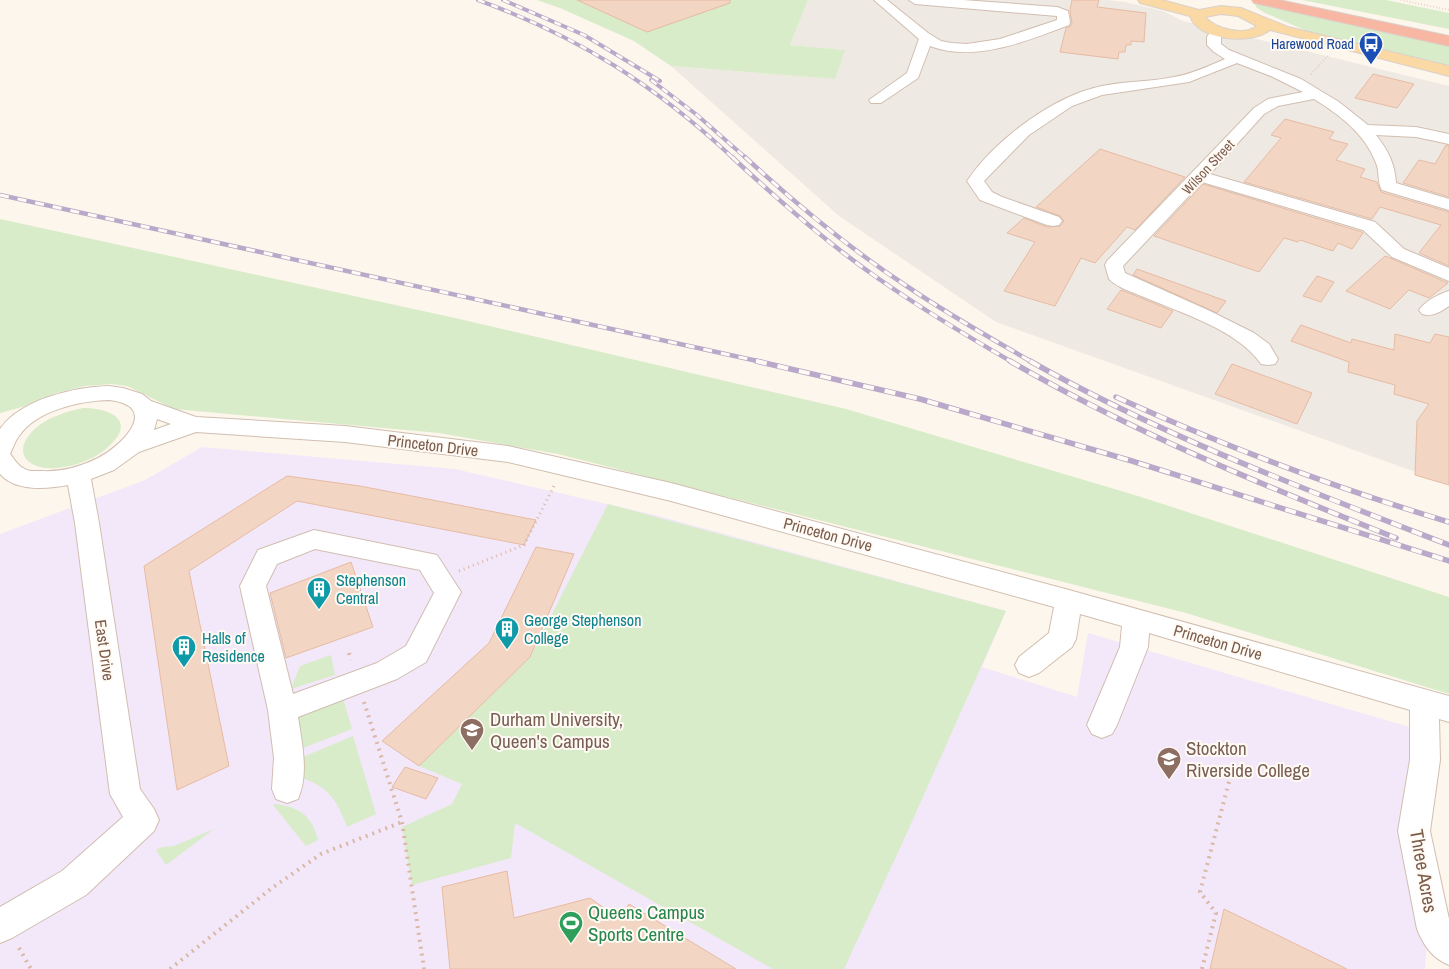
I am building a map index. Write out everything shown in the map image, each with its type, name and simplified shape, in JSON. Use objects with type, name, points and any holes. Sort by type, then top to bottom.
[{"type":"highway","points":[[1259,0],[1449,41]]},
{"type":"highway","points":[[1290,0],[1449,34]]},
{"type":"main road","points":[[1145,0],[1231,10],[1245,7],[1264,23],[1315,38],[1449,71]]},
{"type":"main road","points":[[1213,7],[1197,17],[1202,25],[1218,31],[1290,40],[1449,78]]},
{"type":"main road","points":[[1250,34],[1263,30],[1265,27],[1264,23]]},
{"type":"street","points":[[880,0],[926,38],[936,44],[949,47],[1013,42],[1064,22],[1063,14],[1057,12],[915,0]]},
{"type":"street","points":[[976,5],[1026,36]]},
{"type":"street","points":[[1218,31],[1214,37],[1214,45],[1220,51],[1265,68],[1341,108],[1364,130],[1377,146],[1386,164],[1388,186],[1449,205]]},
{"type":"street","points":[[876,100],[913,75],[926,38]]},
{"type":"street","points":[[1053,221],[986,196],[975,181],[999,153],[1047,113],[1083,96],[1194,77],[1237,58]]},
{"type":"street","name":"Wilson Street","points":[[1268,359],[1263,348],[1243,334],[1120,279],[1116,275],[1114,265],[1259,111],[1273,102],[1316,94]]},
{"type":"street","points":[[1364,130],[1416,132],[1449,139]]},
{"type":"street","points":[[1199,176],[1369,226],[1398,253],[1449,275]]},
{"type":"street","points":[[1430,310],[1449,297]]},
{"type":"street","name":"Princeton Drive","points":[[29,414],[57,402],[92,393],[109,392],[126,395],[135,399],[143,406],[194,424],[345,434],[508,454],[671,492],[1068,600],[1437,705]]},
{"type":"street","points":[[0,457],[8,481],[78,475],[110,462],[129,448],[142,432],[147,416],[143,406]]},
{"type":"street","points":[[0,422],[29,414]]},
{"type":"street","points":[[0,451],[10,431],[29,414]]},
{"type":"street","name":"Princeton Drive","points":[[129,448],[194,424]]},
{"type":"street","name":"East Drive","points":[[0,926],[74,884],[143,820],[125,794],[87,523],[78,475]]},
{"type":"street","points":[[283,710],[387,671],[416,654],[448,592],[428,562],[314,538],[267,557],[253,586],[283,710],[289,758],[287,789]]},
{"type":"street","points":[[1029,665],[1062,639],[1068,600]]},
{"type":"street","points":[[1102,726],[1134,647],[1136,619]]},
{"type":"street","name":"Three Acres","points":[[1437,705],[1425,760],[1414,831],[1434,928],[1449,948]]},
{"type":"path","points":[[1401,0],[1449,10]]},
{"type":"path","points":[[1417,4],[1420,0]]},
{"type":"path","points":[[1300,86],[1330,54],[1343,57],[1345,53]]},
{"type":"path","points":[[440,579],[524,545],[563,467]]},
{"type":"path","points":[[349,653],[402,822],[424,969]]},
{"type":"path","points":[[1202,969],[1216,914],[1200,892],[1230,778]]},
{"type":"path","points":[[170,969],[272,888],[322,854],[402,822]]},
{"type":"shaded area","points":[[808,0],[1107,0],[1125,2],[1163,11],[1183,21],[1449,86],[1449,484],[996,322],[839,216],[671,66],[835,79],[844,50],[790,45]]},
{"type":"shaded area","name":"Durham University, Queen's Campus","points":[[202,447],[455,469],[655,515],[1006,611],[982,667],[1077,697],[1088,633],[1413,728],[1401,832],[1427,943],[1425,969],[0,969],[0,534],[145,480]]},
{"type":"green space","points":[[537,0],[808,0],[790,45],[845,50],[835,79],[671,66],[634,41],[560,8]]},
{"type":"green space","points":[[1302,0],[1386,0],[1449,13],[1449,29]]},
{"type":"green space","points":[[1255,3],[1449,45],[1449,67],[1309,32],[1263,12],[1256,7]]},
{"type":"green space","points":[[0,219],[455,318],[846,409],[1138,496],[1449,597],[1449,694],[1186,613],[558,454],[439,433],[174,409],[127,386],[111,384],[85,386],[56,393],[22,407],[0,413]]},
{"type":"green space","points":[[83,408],[103,411],[118,418],[121,424],[120,431],[116,439],[107,448],[84,462],[58,468],[37,466],[25,457],[23,451],[24,444],[37,427],[53,417]]},
{"type":"green space","points":[[608,504],[1006,611],[844,969],[773,969],[515,823],[511,858],[412,885],[402,827],[452,804],[462,784],[419,766],[530,657]]},
{"type":"green space","points":[[331,655],[335,675],[291,689],[300,666]]},
{"type":"green space","points":[[342,695],[352,729],[293,752],[293,723],[299,715]]},
{"type":"green space","points":[[353,736],[376,814],[347,827],[330,795],[315,783],[301,777],[291,762]]},
{"type":"green space","points":[[274,804],[291,807],[303,814],[312,825],[318,840],[306,846]]},
{"type":"green space","points":[[214,829],[166,865],[156,850],[162,847],[174,846]]},
{"type":"building","points":[[577,0],[730,0],[730,3],[647,32]]},
{"type":"building","points":[[1072,0],[1099,0],[1097,7],[1146,13],[1144,42],[1131,41],[1131,45],[1126,45],[1125,52],[1119,52],[1118,59],[1060,52],[1066,28],[1070,27],[1072,23],[1070,10]]},
{"type":"building","points":[[1373,74],[1414,84],[1397,108],[1355,98]]},
{"type":"building","points":[[1285,119],[1334,132],[1329,139],[1348,144],[1336,160],[1365,169],[1360,177],[1377,182],[1381,192],[1449,212],[1449,266],[1419,253],[1441,225],[1380,207],[1372,219],[1244,182],[1281,138],[1271,135]]},
{"type":"building","points":[[1446,145],[1449,146],[1449,197],[1403,183],[1419,160],[1435,164]]},
{"type":"building","points":[[1100,149],[1185,177],[1135,230],[1127,227],[1095,263],[1081,258],[1055,306],[1004,291],[1035,242],[1007,233],[1024,218],[1047,227],[1060,226],[1064,221],[1060,216],[1036,207]]},
{"type":"building","points":[[1203,184],[1363,233],[1352,249],[1338,243],[1333,251],[1300,240],[1298,242],[1284,238],[1259,272],[1154,236]]},
{"type":"building","points":[[1385,256],[1448,283],[1429,298],[1409,290],[1390,309],[1346,291]]},
{"type":"building","points":[[1137,269],[1226,301],[1217,313],[1133,275]]},
{"type":"building","points":[[1317,276],[1334,282],[1321,302],[1303,296]]},
{"type":"building","points":[[1121,290],[1173,311],[1161,328],[1107,309]]},
{"type":"building","points":[[1301,325],[1351,343],[1352,339],[1394,350],[1395,334],[1430,343],[1435,334],[1449,337],[1449,485],[1415,475],[1417,421],[1429,404],[1394,394],[1395,385],[1348,372],[1349,362],[1291,341]]},
{"type":"building","points":[[1232,364],[1312,393],[1297,424],[1215,394]]},
{"type":"building","name":"Halls of Residence","points":[[287,476],[360,486],[536,520],[524,545],[297,501],[189,571],[229,766],[177,790],[144,566]]},
{"type":"building","name":"George Stephenson College","points":[[536,547],[574,554],[530,657],[419,766],[382,741],[489,643]]},
{"type":"building","name":"Stephenson Central","points":[[351,562],[373,627],[286,658],[270,593]]},
{"type":"building","points":[[405,767],[438,778],[426,799],[392,787]]},
{"type":"building","name":"Queens Campus Sports Centre","points":[[507,871],[514,918],[590,898],[619,919],[629,904],[736,969],[450,969],[442,887]]},
{"type":"building","points":[[1224,909],[1347,969],[1210,969]]},
{"type":"railway","points":[[478,0],[515,14],[549,30],[583,47],[614,66],[674,108],[733,158]]},
{"type":"railway","points":[[503,0],[584,35],[660,81]]},
{"type":"railway","points":[[651,80],[697,115],[746,158]]},
{"type":"railway","points":[[732,157],[803,221],[860,265],[928,312],[1012,362]]},
{"type":"railway","points":[[745,157],[784,192],[865,257],[923,297],[1032,362]]},
{"type":"railway","points":[[0,195],[762,362]]},
{"type":"railway","points":[[756,361],[920,399],[1132,461],[1449,561]]},
{"type":"railway","points":[[1010,361],[1103,411],[1200,457],[1396,538]]},
{"type":"railway","points":[[1030,361],[1131,414],[1183,438],[1449,545]]},
{"type":"railway","points":[[1116,397],[1280,465],[1364,495],[1449,522]]},
{"type":"place","name":"Harewood Road","points":[[1371,65]]},
{"type":"place","name":"Stephenson Central","points":[[319,610]]},
{"type":"place","name":"George Stephenson College","points":[[507,650]]},
{"type":"place","name":"Halls of Residence","points":[[184,668]]},
{"type":"place","name":"Durham University, Queen's Campus","points":[[472,751]]},
{"type":"place","name":"Stockton Riverside College","points":[[1169,780]]},
{"type":"place","name":"Queens Campus Sports Centre","points":[[571,944]]}]
